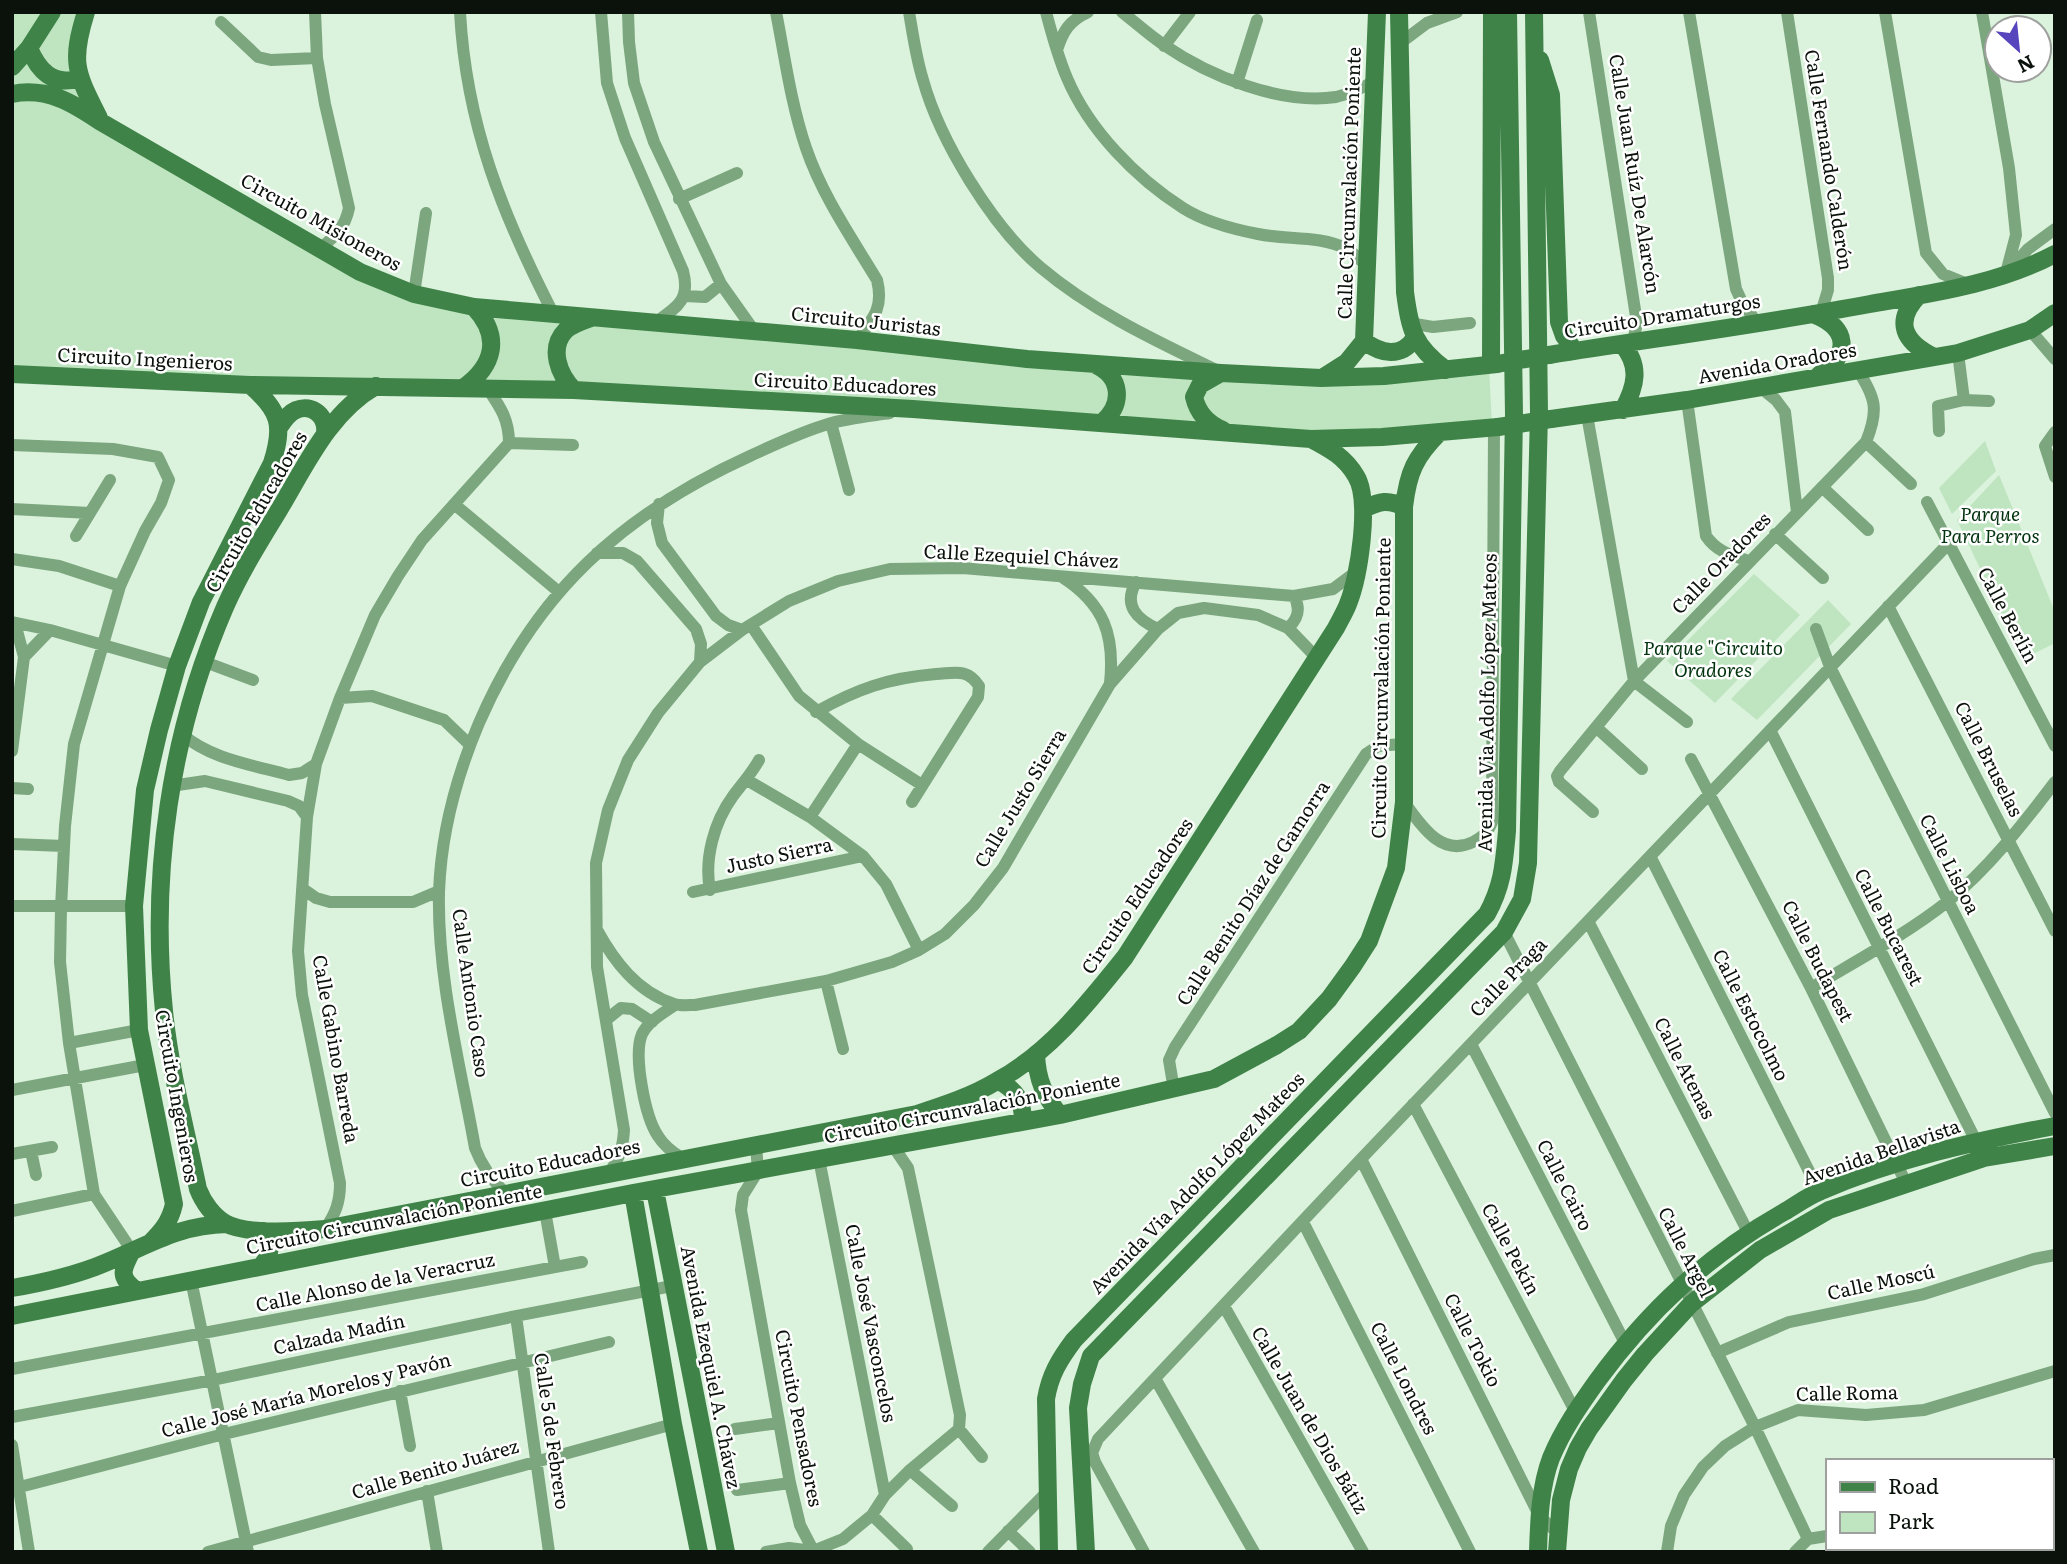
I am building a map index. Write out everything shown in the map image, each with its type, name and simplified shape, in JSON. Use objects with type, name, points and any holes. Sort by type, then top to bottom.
[{"type":"main road","points":[[12,67],[29,48],[52,12]]},
{"type":"main road","points":[[86,12],[77,46],[79,78],[101,122]]},
{"type":"main road","name":"Calle Circunvalación Poniente","points":[[1321,378],[1347,362],[1357,353],[1364,341],[1377,12]]},
{"type":"main road","points":[[1399,12],[1403,258],[1412,331],[1422,350],[1446,370]]},
{"type":"main road","points":[[1492,12],[1494,364]]},
{"type":"main road","name":"Avenida Via Adolfo López Mateos","points":[[1049,1552],[1046,1399],[1055,1365],[1074,1340],[1487,914],[1497,895],[1504,870],[1507,831],[1514,414],[1508,12]]},
{"type":"main road","points":[[1086,1552],[1085,1452],[1078,1409],[1091,1356],[1504,932],[1522,899],[1528,863],[1539,413],[1534,12]]},
{"type":"main road","points":[[29,48],[38,66],[48,76],[61,80],[79,78]]},
{"type":"main road","points":[[1535,48],[1551,95],[1559,321],[1564,336],[1575,351]]},
{"type":"main road","name":"Circuito Misioneros","points":[[12,94],[40,93],[73,103],[101,122],[360,272],[414,294],[474,307],[755,332]]},
{"type":"main road","name":"Circuito Dramaturgos","points":[[1321,378],[1384,376],[1494,364],[1757,323],[1970,285],[2052,257]]},
{"type":"main road","points":[[1919,295],[1906,311],[1904,329],[1912,344],[1934,357]]},
{"type":"main road","points":[[463,388],[482,371],[492,349],[487,327],[474,307]]},
{"type":"main road","points":[[1816,377],[1834,363],[1841,340],[1833,323],[1817,313]]},
{"type":"main road","name":"Avenida Oradores","points":[[1496,427],[1687,400],[1958,353],[2030,330],[2055,313]]},
{"type":"main road","points":[[574,390],[561,375],[558,367],[560,340],[574,325],[592,318]]},
{"type":"main road","points":[[1364,341],[1374,349],[1392,353],[1406,347],[1412,331]]},
{"type":"main road","name":"Circuito Juristas","points":[[755,332],[1096,365],[1321,378]]},
{"type":"main road","points":[[1623,410],[1631,396],[1636,378],[1627,343]]},
{"type":"main road","points":[[1096,365],[1112,376],[1118,394],[1111,415],[1103,422]]},
{"type":"main road","points":[[1220,373],[1200,385],[1194,397],[1200,413],[1207,421],[1229,433]]},
{"type":"main road","name":"Circuito Ingenieros","points":[[12,374],[250,385],[275,410],[279,426],[279,439],[272,463],[201,602],[177,666],[145,790],[134,906],[139,1030],[174,1204],[171,1217],[150,1243]]},
{"type":"main road","name":"Circuito Educadores","points":[[250,385],[574,390],[913,409],[1311,439],[1496,427]]},
{"type":"main road","name":"Circuito Educadores","points":[[202,1199],[177,1090],[163,1000],[159,921],[162,860],[171,786],[182,734],[225,607],[247,565],[325,433],[346,407],[376,386]]},
{"type":"main road","points":[[279,426],[291,413],[309,408],[323,418],[325,433]]},
{"type":"main road","name":"Circuito Circunvalación Poniente","points":[[12,1316],[633,1193],[1060,1115],[1214,1079],[1277,1045],[1299,1031],[1329,999],[1369,941],[1396,867],[1404,802],[1404,508],[1412,466],[1423,449],[1440,432]]},
{"type":"main road","name":"Circuito Educadores","points":[[227,1224],[264,1231],[325,1229],[917,1114],[956,1101],[999,1081],[1036,1054],[1087,1006],[1125,957],[1336,628],[1349,602],[1357,571],[1364,509],[1363,492],[1358,478],[1340,455],[1311,439]]},
{"type":"main road","points":[[1364,509],[1385,500],[1393,501],[1404,508]]},
{"type":"main road","points":[[1036,1054],[1041,1087],[1060,1115]]},
{"type":"main road","points":[[999,1081],[1010,1087],[1019,1097],[1023,1121]]},
{"type":"main road","name":"Avenida Bellavista","points":[[1538,1552],[1540,1517],[1550,1461],[1561,1436],[1625,1343],[1681,1285],[1748,1232],[1819,1191],[1896,1164],[1976,1141],[2055,1126]]},
{"type":"main road","name":"Avenida Bellavista","points":[[1557,1552],[1561,1500],[1569,1469],[1589,1429],[1645,1354],[1691,1304],[1760,1250],[1829,1210],[1984,1158],[2055,1146]]},
{"type":"main road","name":"Avenida Ezequiel A. Chávez","points":[[655,1190],[726,1552]]},
{"type":"main road","points":[[633,1193],[673,1423],[699,1552]]},
{"type":"main road","points":[[174,1204],[189,1206],[202,1199],[227,1224]]},
{"type":"main road","name":"Circuito Ingenieros","points":[[12,1288],[65,1277],[190,1227],[227,1224]]},
{"type":"main road","points":[[261,1265],[268,1258],[271,1249],[264,1231]]},
{"type":"main road","points":[[132,1251],[124,1266],[123,1276],[136,1291]]},
{"type":"street","points":[[315,12],[317,58],[349,208],[347,220],[339,233],[320,248]]},
{"type":"street","points":[[460,12],[462,47],[473,112],[490,171],[525,257],[554,315]]},
{"type":"street","points":[[601,12],[607,83],[625,138],[683,271],[687,286],[685,296],[672,311],[653,324]]},
{"type":"street","points":[[628,12],[634,83],[654,142],[721,284],[755,332]]},
{"type":"street","points":[[776,12],[794,107],[807,150],[824,191],[877,280],[880,304],[857,340]]},
{"type":"street","points":[[909,12],[923,81],[938,121],[956,158],[992,215],[1039,266],[1089,303],[1220,373]]},
{"type":"street","points":[[1046,12],[1068,81],[1087,115],[1118,153],[1149,183],[1184,209],[1217,224],[1260,234],[1325,242],[1347,250],[1367,266]]},
{"type":"street","points":[[1056,50],[1064,30],[1073,19],[1088,12]]},
{"type":"street","points":[[1122,12],[1164,46],[1237,83],[1279,94],[1317,98],[1354,92],[1375,81]]},
{"type":"street","points":[[1164,46],[1190,12]]},
{"type":"street","points":[[1399,44],[1427,23],[1457,12]]},
{"type":"street","name":"Calle Juan Ruíz De Alarcón","points":[[1589,12],[1637,323],[1627,343]]},
{"type":"street","points":[[1689,12],[1736,289],[1757,323]]},
{"type":"street","name":"Calle Fernando Calderón","points":[[1787,12],[1828,278],[1828,290],[1817,313]]},
{"type":"street","points":[[1885,12],[1926,253],[1943,274],[1970,285]]},
{"type":"street","points":[[1982,12],[2009,168],[2016,235],[2006,273]]},
{"type":"street","points":[[1237,83],[1257,20]]},
{"type":"street","points":[[221,22],[258,57],[271,60],[317,58]]},
{"type":"street","points":[[679,199],[737,173]]},
{"type":"street","points":[[414,294],[426,214]]},
{"type":"street","name":"Circuito Dramaturgos","points":[[2006,273],[2028,249],[2055,229]]},
{"type":"street","points":[[685,296],[705,297],[721,284]]},
{"type":"street","points":[[1412,331],[1470,323]]},
{"type":"street","points":[[2030,330],[2055,359]]},
{"type":"street","points":[[1958,353],[1964,400]]},
{"type":"street","name":"Calle Oradores","points":[[1593,812],[1559,782],[1557,776],[1634,681],[1866,442],[1875,414],[1874,400],[1857,369]]},
{"type":"street","points":[[1760,387],[1776,400],[1785,412],[1797,512]]},
{"type":"street","points":[[488,389],[504,412],[509,427],[509,443],[573,445]]},
{"type":"street","points":[[1687,400],[1706,536],[1713,546],[1724,553],[1749,561]]},
{"type":"street","points":[[1939,431],[1938,406],[1964,400],[1989,401]]},
{"type":"street","name":"Calle Antonio Caso","points":[[506,1194],[493,1181],[475,1148],[450,1009],[442,946],[439,891],[445,838],[453,801],[470,745],[496,684],[529,629],[559,592],[597,553],[659,504],[711,473],[801,433],[831,423],[913,409]]},
{"type":"street","points":[[1587,415],[1634,681],[1687,723]]},
{"type":"street","points":[[831,423],[849,490]]},
{"type":"street","points":[[1404,802],[1433,838],[1448,845],[1458,846],[1477,840],[1484,836],[1492,822],[1496,427]]},
{"type":"street","points":[[2055,432],[2045,446],[2055,477]]},
{"type":"street","points":[[1866,442],[1911,484]]},
{"type":"street","name":"Calle Gabino Barreda","points":[[325,1229],[338,1208],[340,1183],[302,995],[298,951],[307,817],[316,764],[375,615],[392,586],[422,540],[509,443]]},
{"type":"street","points":[[12,444],[113,449],[158,457],[169,480],[161,503],[120,586],[74,744],[61,908],[60,962],[69,1043],[94,1194],[132,1251]]},
{"type":"street","points":[[76,536],[110,480]]},
{"type":"street","points":[[1822,487],[1868,530]]},
{"type":"street","name":"Calle Berlín","points":[[1927,502],[2055,746]]},
{"type":"street","points":[[454,504],[559,592]]},
{"type":"street","points":[[659,504],[657,523],[662,543],[716,615],[728,625],[747,627],[787,681],[816,712],[858,744],[922,785]]},
{"type":"street","points":[[12,509],[90,513]]},
{"type":"street","points":[[1775,534],[1823,578]]},
{"type":"street","name":"Calle Praga","points":[[1098,1439],[1413,1104],[1949,543]]},
{"type":"street","points":[[597,553],[623,553],[637,561],[696,629],[701,644],[700,662]]},
{"type":"street","points":[[12,559],[59,566],[120,586]]},
{"type":"street","name":"Calle Ezequiel Chávez","points":[[609,1173],[623,1148],[624,1130],[597,967],[596,863],[613,798],[628,760],[658,713],[700,662],[747,627],[789,601],[838,581],[890,569],[963,568],[1294,596],[1333,589],[1357,571]]},
{"type":"street","name":"Calle Justo Sierra","points":[[1059,575],[1080,589],[1097,609],[1108,632],[1113,658],[1110,684]]},
{"type":"street","points":[[1136,582],[1129,594],[1131,604],[1140,619],[1158,629]]},
{"type":"street","points":[[1288,628],[1298,610],[1294,596]]},
{"type":"street","name":"Calle Bruselas","points":[[1888,606],[2055,931]]},
{"type":"street","name":"Calle Justo Sierra","points":[[675,1004],[695,1005],[826,981],[892,962],[919,950],[944,934],[964,915],[1003,868],[1110,684],[1158,629],[1178,613],[1204,608],[1258,615],[1288,628],[1317,657]]},
{"type":"street","points":[[12,751],[24,657],[14,622],[177,666]]},
{"type":"street","name":"Calle Lisboa","points":[[1816,629],[1830,667],[2055,1114]]},
{"type":"street","points":[[24,657],[50,630]]},
{"type":"street","points":[[205,662],[253,680]]},
{"type":"street","points":[[816,712],[842,697],[902,677],[962,673],[972,676],[979,686],[978,697],[912,802]]},
{"type":"street","points":[[340,698],[372,696],[444,720],[470,745]]},
{"type":"street","points":[[1597,728],[1643,769]]},
{"type":"street","name":"Calle Bucarest","points":[[1770,730],[1976,1141]]},
{"type":"street","points":[[182,734],[209,752],[289,775],[302,773],[316,764]]},
{"type":"street","points":[[810,817],[858,744]]},
{"type":"street","name":"Calle Benito Díaz de Gamorra","points":[[1174,1090],[1169,1060],[1175,1047],[1366,754],[1378,746],[1402,744]]},
{"type":"street","name":"Calle Budapest","points":[[1691,759],[1811,988],[1906,1183]]},
{"type":"street","points":[[747,780],[759,760]]},
{"type":"street","name":"Justo Sierra","points":[[863,856],[710,890],[706,871],[708,855],[723,814],[733,796],[747,780],[810,817],[863,856],[886,884],[919,950]]},
{"type":"street","points":[[171,786],[205,781],[288,801],[299,806],[307,817]]},
{"type":"street","points":[[1811,988],[1878,948],[1948,901],[2010,840],[2055,782]]},
{"type":"street","points":[[12,788],[29,789]]},
{"type":"street","points":[[12,844],[64,846]]},
{"type":"street","name":"Calle Estocolmo","points":[[1650,856],[1819,1191]]},
{"type":"street","points":[[303,889],[316,898],[330,902],[412,902],[439,891]]},
{"type":"street","points":[[693,892],[710,890]]},
{"type":"street","points":[[12,906],[134,906]]},
{"type":"street","name":"Calle Atenas","points":[[1588,921],[1748,1232]]},
{"type":"street","points":[[595,928],[624,972],[649,991],[675,1004],[642,1033],[638,1063],[650,1119],[656,1134],[666,1147],[682,1158]]},
{"type":"street","name":"Calle Argel","points":[[1504,932],[1755,1427],[1808,1539]]},
{"type":"street","points":[[826,981],[843,1049]]},
{"type":"street","points":[[606,1020],[621,1008],[632,1009],[652,1022]]},
{"type":"street","points":[[69,1043],[139,1030]]},
{"type":"street","name":"Calle Cairo","points":[[1471,1044],[1625,1343]]},
{"type":"street","points":[[12,1090],[145,1065]]},
{"type":"street","name":"Calle Pekín","points":[[1413,1104],[1576,1411]]},
{"type":"street","points":[[755,1145],[758,1171]]},
{"type":"street","points":[[893,1146],[908,1168],[960,1415],[959,1429],[982,1457]]},
{"type":"street","points":[[12,1154],[52,1147]]},
{"type":"street","points":[[31,1151],[36,1175]]},
{"type":"street","name":"Calle José Vasconcelos","points":[[819,1159],[885,1494]]},
{"type":"street","name":"Calle Tokio","points":[[1361,1159],[1540,1517],[1558,1533]]},
{"type":"street","name":"Circuito Pensadores","points":[[758,1171],[743,1195],[741,1210],[790,1483],[800,1525],[813,1551]]},
{"type":"street","points":[[12,1212],[94,1194]]},
{"type":"street","points":[[545,1210],[555,1266]]},
{"type":"street","name":"Calle Londres","points":[[1303,1222],[1470,1552]]},
{"type":"street","name":"Calle Moscú","points":[[1717,1353],[1789,1322],[1924,1294],[2034,1259],[2055,1255]]},
{"type":"street","name":"Calle Alonso de la Veracruz","points":[[12,1369],[582,1262]]},
{"type":"street","points":[[191,1280],[247,1547]]},
{"type":"street","name":"Calzada Madín","points":[[12,1417],[213,1380],[672,1286]]},
{"type":"street","name":"Calle Juan de Dios Bátiz","points":[[1224,1307],[1363,1552]]},
{"type":"street","name":"Calle 5 de Febrero","points":[[516,1316],[550,1552]]},
{"type":"street","name":"Calle José María Morelos y Pavón","points":[[16,1488],[224,1434],[609,1342]]},
{"type":"street","name":"Calle Roma","points":[[1667,1552],[1671,1526],[1690,1485],[1703,1467],[1725,1446],[1755,1427],[1798,1410],[1866,1415],[1924,1410],[2055,1371]]},
{"type":"street","points":[[1156,1380],[1254,1552]]},
{"type":"street","points":[[400,1391],[410,1446]]},
{"type":"street","name":"Calle Benito Juárez","points":[[208,1552],[247,1547],[427,1491],[673,1423]]},
{"type":"street","points":[[735,1429],[779,1423]]},
{"type":"street","points":[[766,1552],[789,1548],[813,1551],[843,1539],[872,1515],[885,1494],[910,1470],[959,1429]]},
{"type":"street","points":[[1085,1452],[1098,1439]]},
{"type":"street","points":[[1085,1452],[1092,1453],[1098,1439]]},
{"type":"street","points":[[12,1445],[16,1488],[29,1552]]},
{"type":"street","points":[[1085,1452],[1144,1552]]},
{"type":"street","points":[[910,1470],[952,1506]]},
{"type":"street","points":[[737,1490],[790,1483]]},
{"type":"street","points":[[988,1552],[1049,1490]]},
{"type":"street","points":[[427,1491],[437,1552]]},
{"type":"street","points":[[872,1515],[907,1549]]},
{"type":"street","points":[[1008,1531],[1030,1552]]},
{"type":"street","points":[[1794,1552],[1808,1539],[1826,1536]]},
{"type":"green space","points":[[12,12],[84,12],[73,38],[100,123],[231,207],[473,313],[1220,378],[1489,366],[1492,427],[1382,437],[12,367]]},
{"type":"green space","points":[[1985,441],[1996,471],[1952,514],[1939,488]]},
{"type":"green space","name":"Parque Para Perros","points":[[1999,475],[2055,612],[2055,643],[2023,659],[1957,520]]},
{"type":"green space","name":"Parque \"Circuito Oradores","points":[[1754,574],[1800,615],[1715,703],[1667,661]]},
{"type":"green space","points":[[1828,600],[1851,624],[1757,720],[1731,699]]}]
